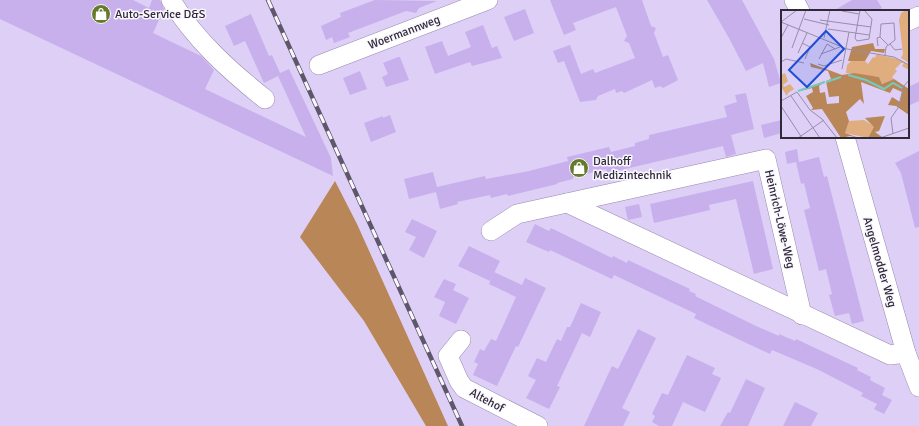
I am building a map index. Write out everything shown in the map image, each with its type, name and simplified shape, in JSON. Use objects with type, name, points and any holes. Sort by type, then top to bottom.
[{"type":"street","points":[[171,0],[181,17],[232,73],[265,99]]},
{"type":"street","name":"Woermannweg","points":[[319,65],[488,0]]},
{"type":"street","points":[[794,0],[799,10]]},
{"type":"street","points":[[909,21],[919,16]]},
{"type":"street","name":"Angelmodder Weg","points":[[844,138],[906,353],[919,387]]},
{"type":"street","name":"Heinrich-Löwe-Weg","points":[[490,232],[517,214],[766,159],[802,315]]},
{"type":"street","points":[[567,203],[802,315],[890,355],[906,353]]},
{"type":"street","name":"Altehof","points":[[461,340],[448,356],[459,381],[464,388],[538,426]]},
{"type":"shaded area","points":[[335,181],[357,224],[448,426],[426,426],[364,321],[300,237]]},
{"type":"building","points":[[0,0],[133,0],[149,8],[152,0],[160,0],[164,9],[153,33],[201,56],[214,70],[205,89],[306,137],[278,76],[264,83],[245,41],[234,46],[225,26],[251,14],[269,56],[272,55],[280,73],[289,69],[331,158],[333,176],[0,19]]},
{"type":"building","points":[[375,0],[437,1],[419,8],[416,13],[406,11],[348,33],[350,37],[334,43],[332,37],[326,40],[321,26],[341,17],[340,13]]},
{"type":"building","points":[[550,0],[642,0],[651,26],[656,28],[654,33],[663,57],[668,55],[678,80],[663,88],[660,86],[655,88],[652,80],[624,93],[622,91],[616,93],[615,89],[598,96],[596,100],[580,102],[564,61],[558,63],[553,51],[570,45],[581,74],[593,69],[595,73],[635,58],[629,43],[624,41],[627,36],[616,7],[573,23],[576,30],[564,35]]},
{"type":"building","points":[[707,0],[742,0],[774,59],[781,83],[769,87],[763,63],[746,71]]},
{"type":"building","points":[[852,0],[877,0],[882,8],[878,10],[835,10]]},
{"type":"building","points":[[525,9],[534,33],[514,41],[504,17]]},
{"type":"building","points":[[483,25],[492,48],[497,46],[502,58],[472,66],[470,62],[435,74],[425,47],[442,41],[448,56],[471,47],[465,32]]},
{"type":"building","points":[[400,57],[409,80],[386,87],[382,77],[388,74],[383,63]]},
{"type":"building","points":[[360,71],[367,89],[350,95],[343,78]]},
{"type":"building","points":[[919,82],[919,101],[909,106],[909,87]]},
{"type":"building","points":[[746,93],[754,129],[731,135],[736,154],[726,157],[723,146],[621,170],[607,172],[606,169],[573,177],[573,179],[557,184],[508,196],[507,194],[491,198],[490,195],[457,202],[458,204],[440,209],[436,192],[409,199],[404,179],[433,172],[437,187],[485,176],[486,179],[529,171],[568,161],[567,157],[609,147],[611,152],[635,146],[635,143],[649,139],[649,135],[727,117],[724,106],[737,102],[735,95]]},
{"type":"building","points":[[390,115],[396,132],[371,142],[364,123]]},
{"type":"building","points":[[781,120],[781,133],[764,138],[761,125]]},
{"type":"building","points":[[797,149],[799,162],[819,157],[824,177],[827,176],[864,321],[852,324],[849,313],[835,316],[829,295],[832,294],[826,269],[819,271],[804,210],[810,208],[804,183],[801,184],[796,162],[787,164],[785,152]]},
{"type":"building","points":[[919,151],[919,227],[915,228],[901,173],[895,163]]},
{"type":"building","points":[[753,181],[773,269],[754,274],[736,199],[709,205],[710,210],[654,223],[650,204]]},
{"type":"building","points":[[639,204],[642,217],[628,220],[625,207]]},
{"type":"building","points":[[412,219],[437,231],[424,258],[409,250],[416,237],[405,232]]},
{"type":"building","points":[[535,224],[549,231],[551,228],[612,258],[613,256],[627,263],[628,260],[690,289],[689,291],[696,294],[695,296],[756,326],[779,336],[779,334],[795,341],[796,339],[858,368],[857,370],[871,377],[870,380],[885,388],[882,395],[892,400],[884,414],[874,409],[877,404],[861,396],[863,393],[819,370],[772,350],[770,354],[694,318],[696,314],[614,275],[612,279],[550,250],[549,252],[526,242]]},
{"type":"building","points":[[469,246],[500,261],[490,281],[458,266]]},
{"type":"building","points":[[494,272],[522,285],[525,278],[546,288],[518,347],[516,346],[497,386],[473,375],[478,364],[474,362],[480,349],[484,351],[491,339],[496,341],[516,297],[489,284]]},
{"type":"building","points":[[444,279],[456,284],[453,290],[469,298],[456,324],[439,316],[445,302],[434,297]]},
{"type":"building","points":[[581,303],[601,312],[590,337],[582,333],[557,386],[560,387],[549,409],[526,398],[536,380],[528,376],[537,358],[546,362],[557,339],[561,341],[567,327],[570,327]]},
{"type":"building","points":[[638,329],[656,338],[622,408],[630,412],[623,426],[584,426],[612,366],[618,369]]},
{"type":"building","points":[[687,355],[715,368],[712,374],[721,378],[705,412],[683,402],[672,426],[659,426],[652,422],[655,416],[652,414],[662,393],[668,395]]},
{"type":"building","points":[[746,379],[765,388],[748,426],[720,426],[728,412],[730,413]]},
{"type":"building","points":[[795,402],[818,413],[811,426],[783,426]]},
{"type":"railway","points":[[268,0],[462,426]]},
{"type":"place","name":"Auto-Service D&S","points":[[101,14]]},
{"type":"place","name":"Dalhoff Medizintechnik","points":[[579,168]]}]
